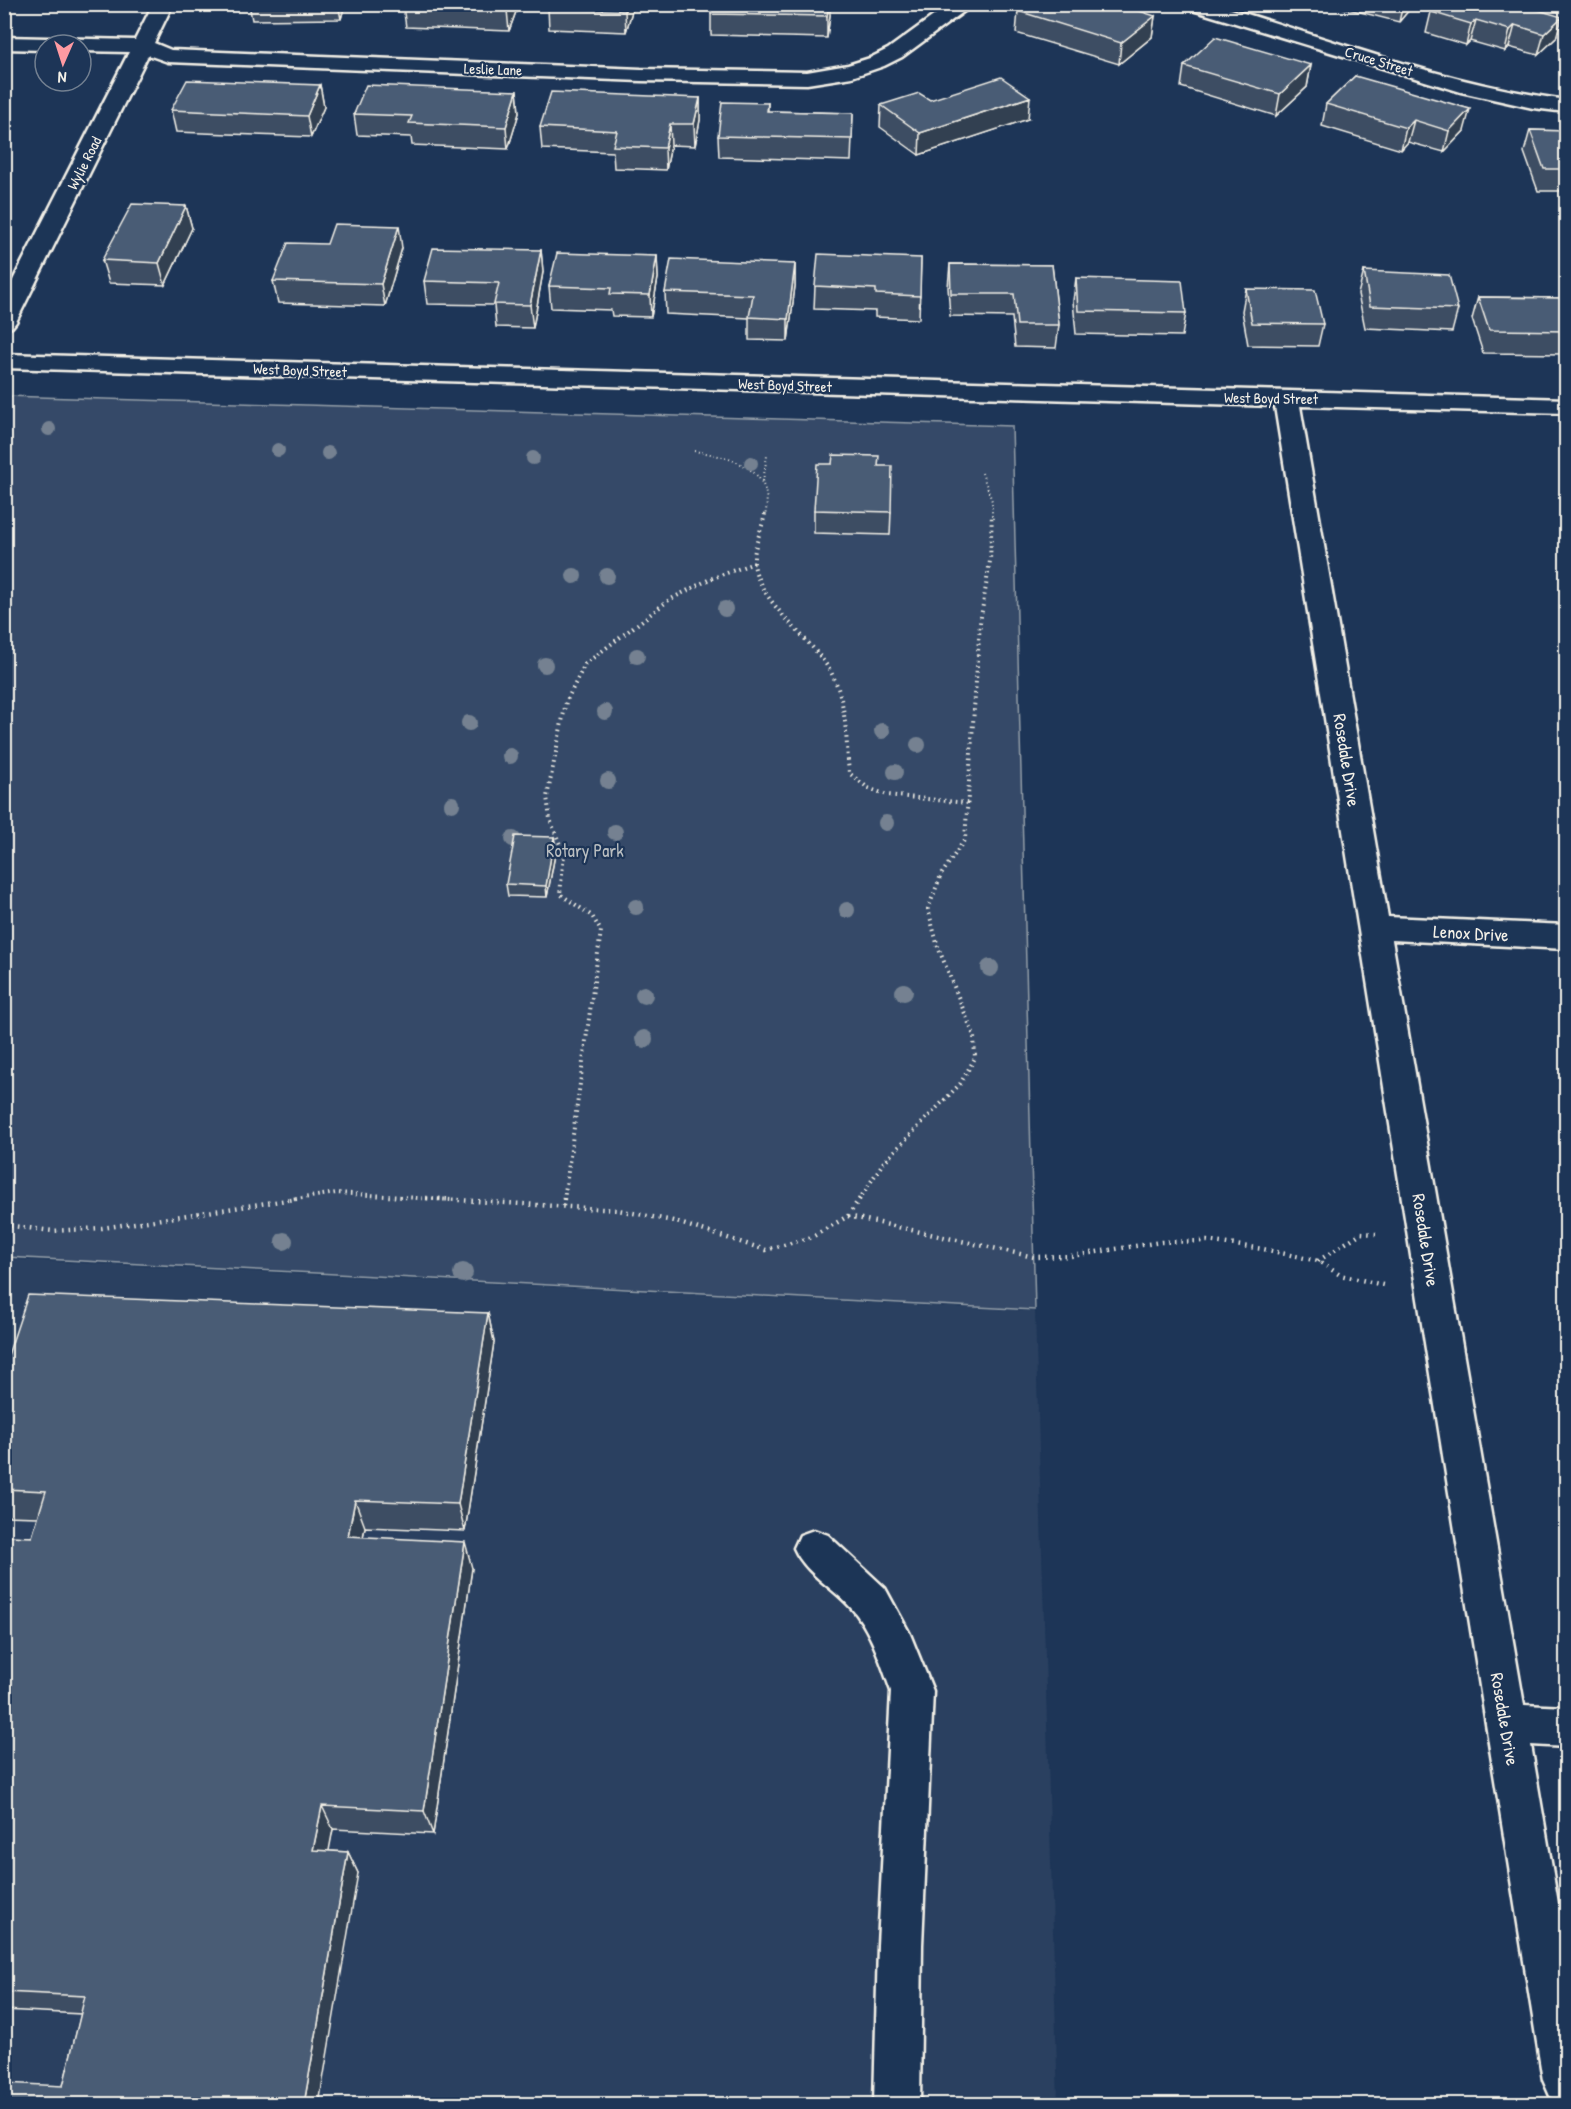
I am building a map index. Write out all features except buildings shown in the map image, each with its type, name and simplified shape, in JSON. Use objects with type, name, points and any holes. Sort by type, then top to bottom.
[{"type":"street","name":"Wylie Road","points":[[4,322],[163,4]]},
{"type":"street","name":"Leslie Lane","points":[[4,43],[142,46],[168,56],[641,75],[807,78],[852,71],[877,62],[895,53],[964,4]]},
{"type":"street","name":"Cruce Street","points":[[1193,4],[1468,88],[1533,102],[1566,106]]},
{"type":"street","name":"West Boyd Street","points":[[4,361],[1566,406]]},
{"type":"street","name":"Rosedale Drive","points":[[1287,399],[1566,2080]]},
{"type":"street","name":"Lenox Drive","points":[[1375,928],[1566,937]]},
{"type":"street","points":[[814,1548],[871,1601],[896,1648],[912,1691],[900,1945],[897,2104]]},
{"type":"street","points":[[1506,1725],[1566,1727]]},
{"type":"path","points":[[694,451],[729,457],[763,482]]},
{"type":"path","points":[[767,456],[763,482],[766,506],[754,563],[767,591],[828,666],[843,697],[849,773],[868,788],[887,795],[967,803]]},
{"type":"path","points":[[4,1225],[53,1231],[102,1228],[336,1193],[618,1210],[673,1221],[766,1250],[812,1237],[848,1216],[883,1163],[960,1084],[975,1058],[974,1036],[938,947],[928,909],[941,875],[965,840],[980,623],[991,550],[992,501],[982,473]]},
{"type":"path","points":[[563,1206],[601,931],[592,916],[560,894],[564,855],[550,819],[547,797],[566,702],[585,664],[669,600],[710,579],[754,563]]},
{"type":"path","points":[[848,1216],[1034,1257],[1071,1256],[1161,1242],[1207,1241],[1263,1249],[1318,1261],[1340,1275],[1380,1285],[1434,1293]]},
{"type":"path","points":[[1318,1261],[1361,1233],[1425,1236]]},
{"type":"shaded area","points":[[4,1259],[1035,1311],[1058,2104],[5,2104]]},
{"type":"green space","name":"Rotary Park","points":[[5,396],[1012,426],[1035,1310],[5,1257]]}]
